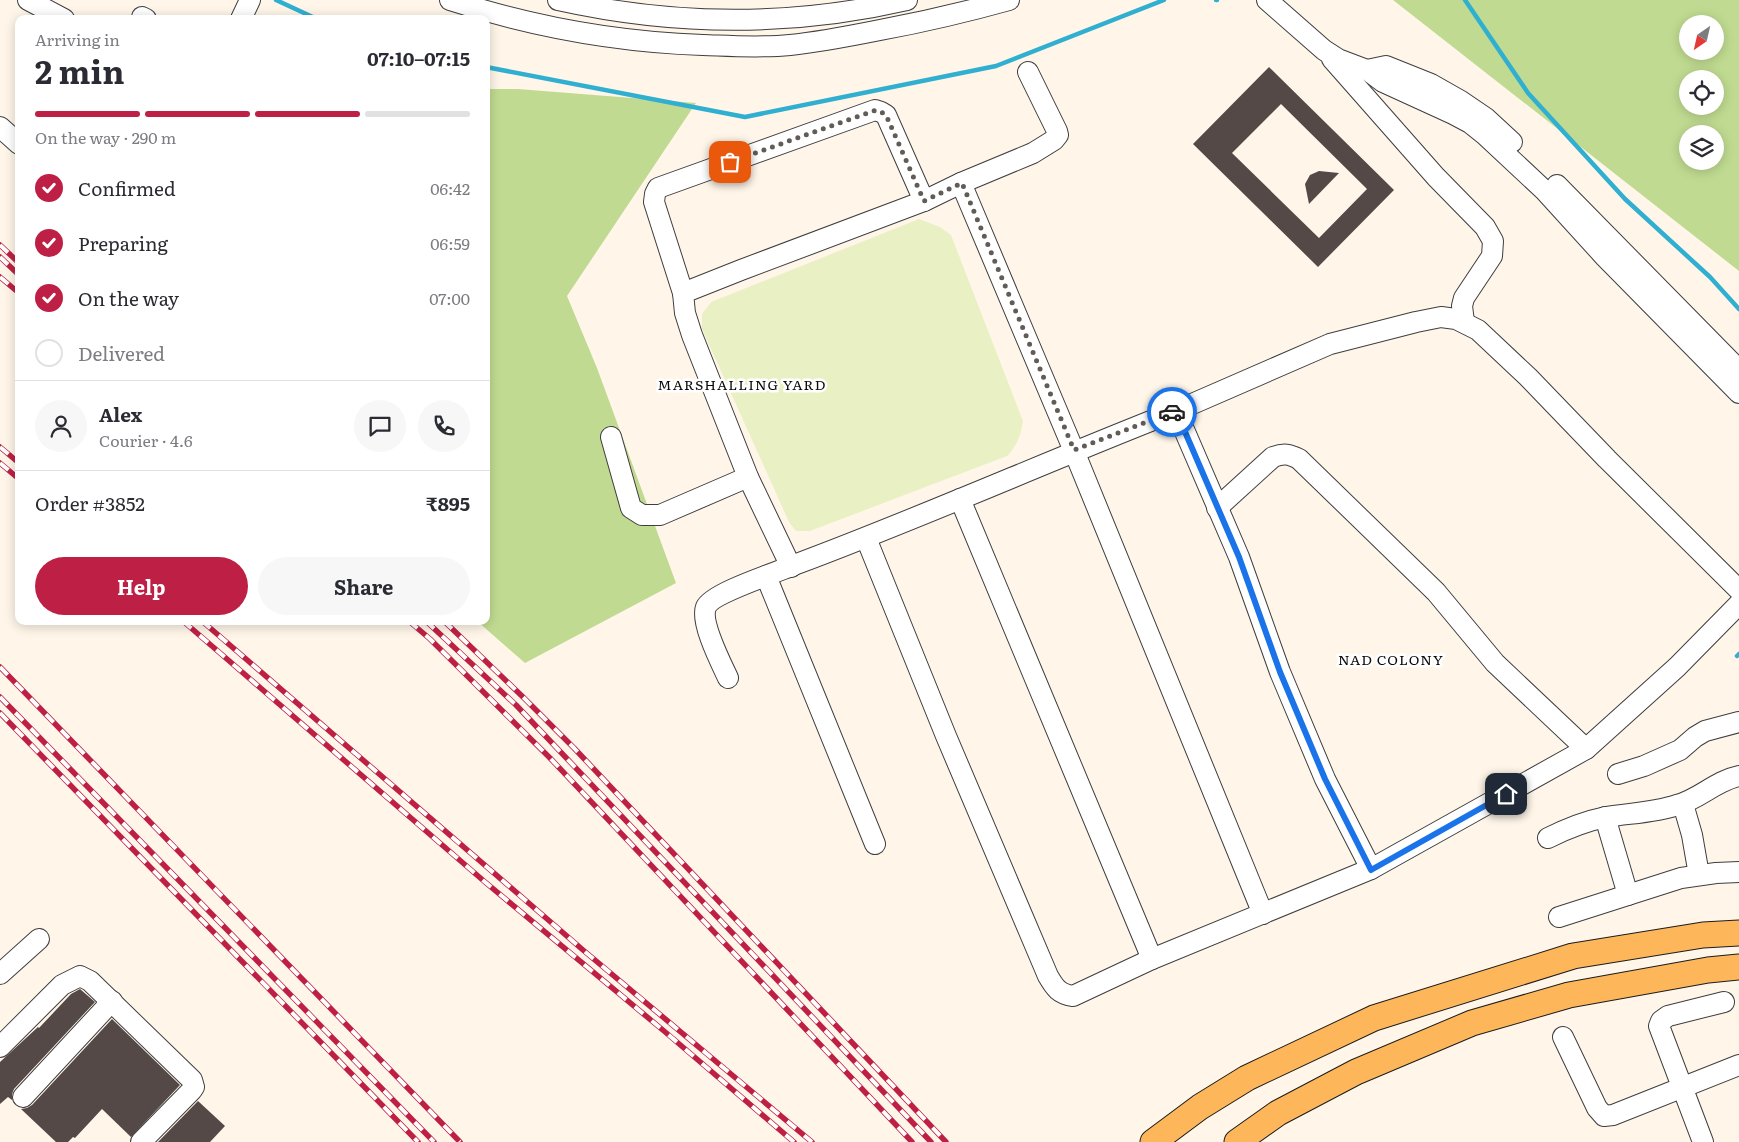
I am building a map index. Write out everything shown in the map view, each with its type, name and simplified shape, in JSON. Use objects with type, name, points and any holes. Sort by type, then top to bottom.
[{"type":"main road","points":[[1153,1142],[1200,1107],[1247,1078],[1374,1018],[1573,956],[1703,934],[1739,933]]},
{"type":"main road","points":[[1237,1142],[1278,1113],[1356,1072],[1472,1023],[1569,995],[1708,970],[1739,968]]},
{"type":"street","points":[[28,0],[56,15]]},
{"type":"street","points":[[243,15],[250,0]]},
{"type":"street","points":[[450,0],[496,15],[556,29],[664,44],[726,46],[788,45],[823,42],[955,15],[1009,0]]},
{"type":"street","points":[[558,0],[616,11],[720,21],[792,18],[828,14],[908,0]]},
{"type":"street","points":[[1267,0],[1324,50],[1436,177],[1485,227],[1493,241],[1492,256],[1464,298],[1462,306],[1464,322]]},
{"type":"street","points":[[1324,50],[1367,70],[1383,82],[1453,114],[1470,123],[1485,135],[1545,191],[1605,257],[1739,393]]},
{"type":"street","points":[[1367,70],[1386,66],[1431,84],[1461,100],[1486,118],[1556,184],[1739,370]]},
{"type":"street","points":[[683,294],[741,270],[924,201],[1033,153],[1054,140],[1058,135],[1052,118],[1028,72]]},
{"type":"street","points":[[791,567],[748,477],[692,335],[685,314],[683,294],[654,202],[654,194],[658,188],[876,110],[886,115],[924,201]]},
{"type":"street","points":[[0,127],[15,140]]},
{"type":"street","points":[[962,183],[1074,450],[1263,914]]},
{"type":"street","points":[[728,678],[704,616],[706,606],[711,600],[724,593],[866,538],[1074,450],[1176,411],[1330,344],[1384,329],[1441,317],[1456,319],[1478,330],[1528,377],[1606,459],[1739,590]]},
{"type":"street","points":[[1176,411],[1239,557],[1280,672],[1325,779],[1371,870]]},
{"type":"street","points":[[611,437],[631,508],[642,515],[660,515],[748,477]]},
{"type":"street","points":[[1217,508],[1273,457],[1288,454],[1299,459],[1436,592],[1495,663],[1586,749]]},
{"type":"street","points":[[960,499],[1152,959]]},
{"type":"street","points":[[866,538],[946,736],[1048,976],[1056,989],[1064,995],[1073,996],[1152,959],[1371,870],[1586,749],[1676,667],[1739,604]]},
{"type":"street","points":[[766,576],[875,844]]},
{"type":"street","points":[[1618,774],[1644,766],[1680,750],[1705,730],[1739,722]]},
{"type":"street","points":[[1548,838],[1569,828],[1605,817],[1630,815],[1682,804],[1715,784],[1739,776]]},
{"type":"street","points":[[1682,804],[1692,835],[1699,875]]},
{"type":"street","points":[[1605,817],[1628,895]]},
{"type":"street","points":[[1559,917],[1681,878],[1739,872]]},
{"type":"street","points":[[0,974],[39,939]]},
{"type":"street","points":[[0,1045],[62,984],[74,977],[83,976],[112,1001],[192,1080],[194,1087],[141,1142]]},
{"type":"street","points":[[23,1097],[112,1001]]},
{"type":"street","points":[[1703,1142],[1659,1026],[1661,1021],[1668,1016],[1724,1002]]},
{"type":"street","points":[[1563,1037],[1597,1108],[1604,1116],[1613,1115],[1739,1065]]},
{"type":"green space","points":[[1393,0],[1739,0],[1739,271]]},
{"type":"green space","points":[[490,89],[518,89],[696,103],[567,296],[597,368],[676,583],[525,663],[482,625],[490,625]]},
{"type":"green space","points":[[919,219],[940,227],[951,235],[1023,421],[1018,440],[1007,456],[810,531],[796,531],[789,522],[702,329],[702,314],[711,302]]},
{"type":"building","points":[[1269,67],[1394,190],[1318,267],[1193,144]],"holes":[[[1281,104],[1367,189],[1319,238],[1232,153]]]},
{"type":"building","points":[[1319,171],[1339,173],[1309,204],[1305,184],[1310,175]]},
{"type":"building","points":[[80,989],[95,1002],[14,1089],[12,1100],[8,1097],[0,1104],[0,1062],[39,1028],[71,994]]},
{"type":"building","points":[[112,1019],[180,1085],[131,1137],[102,1109],[75,1138],[73,1137],[68,1142],[56,1142],[21,1109],[32,1105]]},
{"type":"building","points":[[198,1101],[225,1126],[210,1142],[158,1142]]},
{"type":"waterway","points":[[276,0],[308,15]]},
{"type":"waterway","points":[[490,68],[745,117],[996,66],[1164,0]]},
{"type":"waterway","points":[[1465,0],[1528,93],[1625,199],[1710,277],[1739,309]]},
{"type":"railway","points":[[0,245],[15,259]]},
{"type":"railway","points":[[0,257],[15,271]]},
{"type":"railway","points":[[0,277],[15,290]]},
{"type":"railway","points":[[0,447],[15,460]]},
{"type":"railway","points":[[0,463],[15,476]]},
{"type":"railway","points":[[188,625],[485,882],[794,1142]]},
{"type":"railway","points":[[207,625],[583,950],[812,1142]]},
{"type":"railway","points":[[414,625],[550,758],[912,1142]]},
{"type":"railway","points":[[430,625],[516,705],[931,1142]]},
{"type":"railway","points":[[448,625],[574,748],[946,1142]]},
{"type":"railway","points":[[0,667],[460,1142]]},
{"type":"railway","points":[[0,697],[434,1142]]},
{"type":"railway","points":[[0,713],[418,1142]]},
{"type":"way so far","points":[[730,162],[876,110],[881,112],[886,115],[924,201],[962,183],[1074,450],[1172,412]]},
{"type":"district","name":"MARSHALLING YARD","points":[[742,385]]},
{"type":"district","name":"NAD COLONY","points":[[1391,660]]},
{"type":"route","points":[[1172,412],[1176,411],[1239,557],[1280,672],[1325,779],[1371,870],[1506,794]]}]
